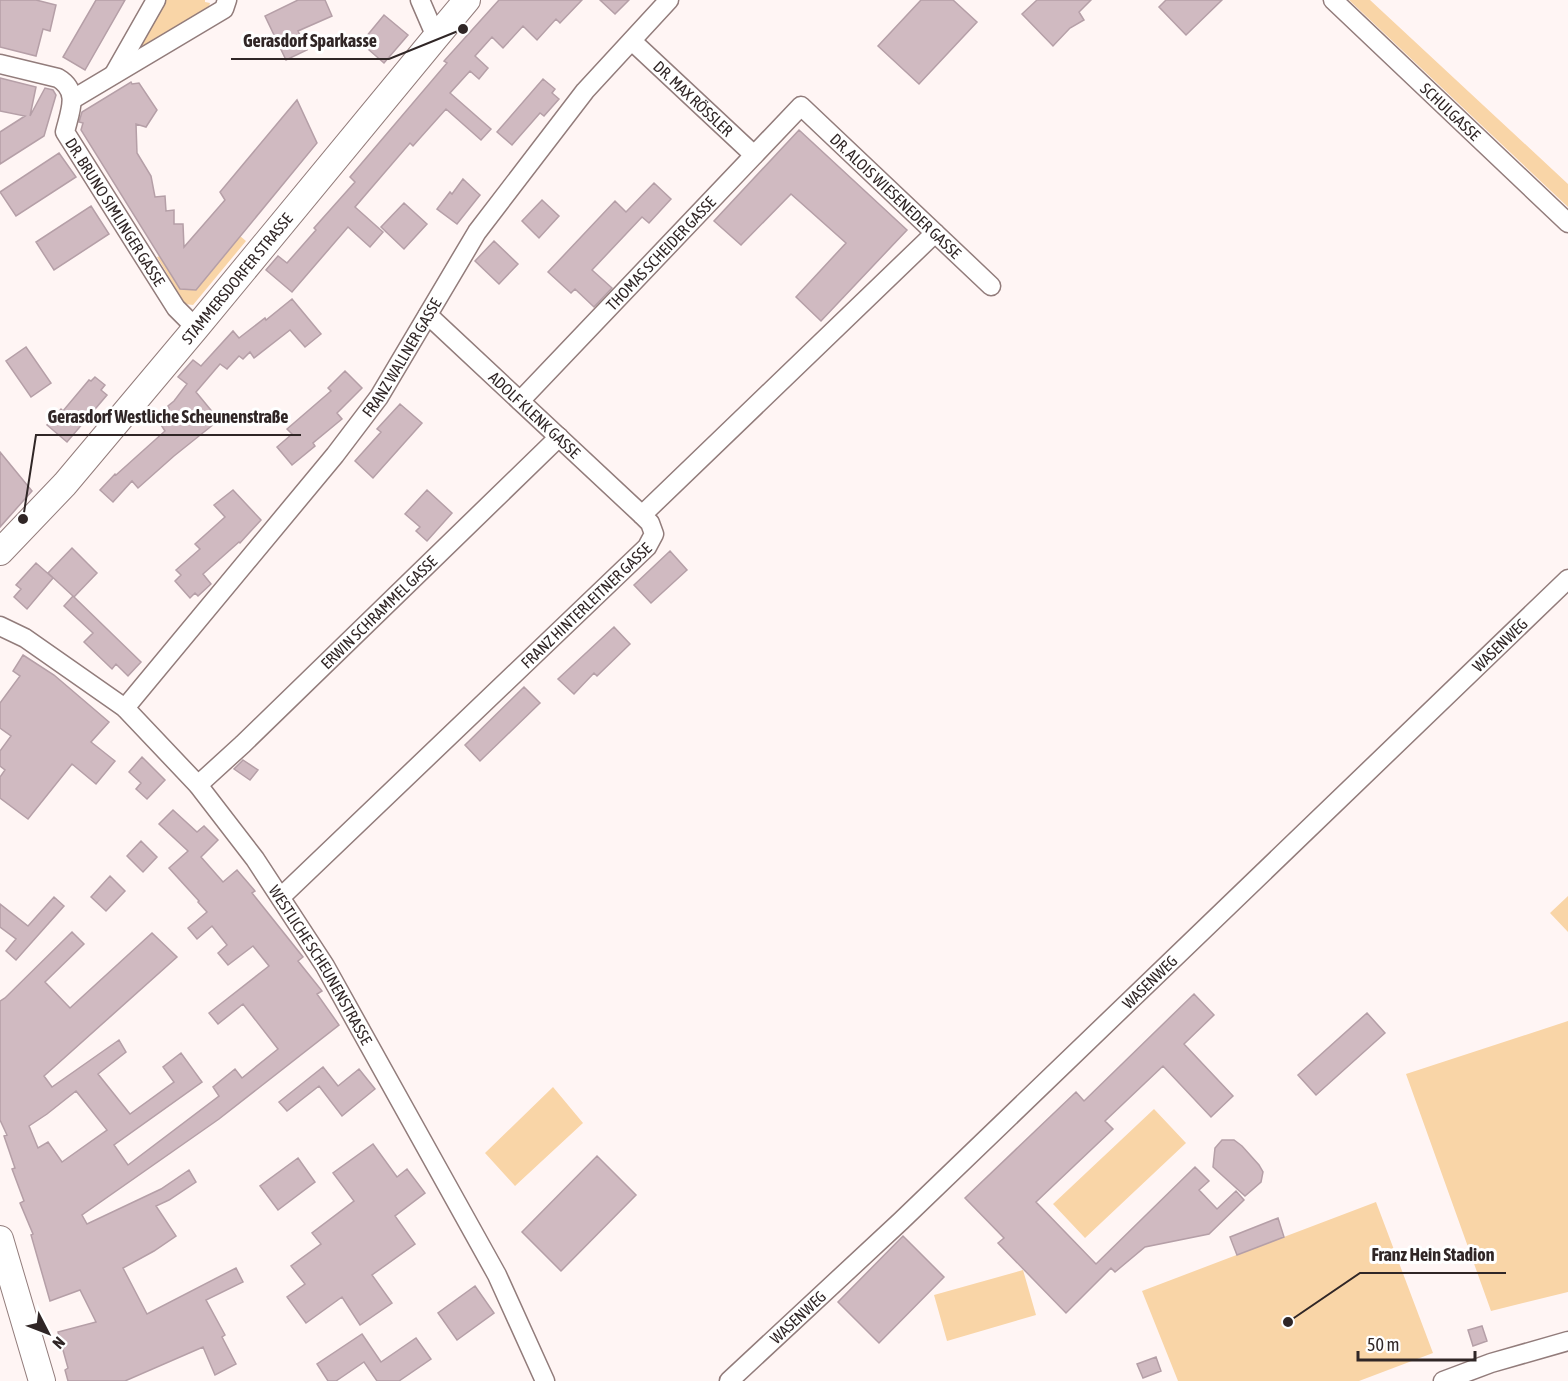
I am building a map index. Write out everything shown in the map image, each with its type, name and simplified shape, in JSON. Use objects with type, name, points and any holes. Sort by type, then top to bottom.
[{"type":"main road","name":"STAMMERSDORFER STRASSE","points":[[0,552],[65,484],[467,0]]},
{"type":"main road","points":[[0,1239],[42,1381]]},
{"type":"street","points":[[114,75],[156,0]]},
{"type":"street","points":[[0,64],[58,78],[71,90],[73,99],[224,9],[227,0]]},
{"type":"street","points":[[420,0],[436,37]]},
{"type":"street","name":"FRANZ WALLNER GASSE","points":[[125,708],[335,455],[379,397],[477,232],[585,91],[669,0]]},
{"type":"street","name":"SCHULGASSE","points":[[1333,0],[1568,223]]},
{"type":"street","name":"DR. MAX RÖSSLER","points":[[632,40],[754,155]]},
{"type":"street","name":"DR. BRUNO SIMLINGER GASSE","points":[[73,99],[66,132],[176,308],[196,328]]},
{"type":"street","name":"THOMAS SCHEIDER GASSE","points":[[520,401],[801,106]]},
{"type":"street","name":"DR. ALOIS WIESENEDER GASSE","points":[[801,106],[991,285]]},
{"type":"street","name":"FRANZ HINTERLEITNER GASSE","points":[[281,897],[648,547],[654,534],[650,523],[642,515],[935,232]]},
{"type":"street","name":"ADOLF KLENK GASSE","points":[[428,315],[642,515]]},
{"type":"street","name":"ERWIN SCHRAMMEL GASSE","points":[[198,785],[559,437]]},
{"type":"street","name":"WASENWEG","points":[[729,1381],[901,1221],[1568,579]]},
{"type":"street","name":"WESTLICHE SCHEUNENSTRASSE","points":[[0,627],[25,639],[125,708],[198,785],[255,859],[325,966],[497,1275],[545,1381]]},
{"type":"street","points":[[1443,1381],[1491,1363],[1568,1341]]},
{"type":"shaded area","points":[[164,0],[205,0],[210,3],[208,10],[140,51],[137,48]]},
{"type":"shaded area","points":[[1349,0],[1370,0],[1568,184],[1568,207]]},
{"type":"shaded area","points":[[240,236],[246,241],[193,305],[185,304],[157,257],[160,256],[180,289],[196,290]]},
{"type":"shaded area","points":[[1568,896],[1568,932],[1550,913]]},
{"type":"shaded area","points":[[1568,1021],[1568,1292],[1491,1311],[1406,1074]]},
{"type":"shaded area","points":[[553,1087],[583,1123],[515,1186],[485,1153]]},
{"type":"shaded area","points":[[1154,1109],[1186,1143],[1085,1238],[1053,1204]]},
{"type":"shaded area","points":[[1376,1202],[1433,1353],[1359,1381],[1178,1381],[1142,1291]]},
{"type":"shaded area","points":[[1023,1270],[1036,1315],[947,1341],[934,1295]]},
{"type":"building","points":[[0,0],[36,0],[56,5],[50,31],[43,29],[36,56],[0,47]]},
{"type":"building","points":[[96,0],[125,0],[85,70],[63,57]]},
{"type":"building","points":[[298,0],[325,0],[332,16],[298,31],[307,50],[286,60],[265,16]]},
{"type":"building","points":[[499,0],[582,0],[560,23],[556,19],[537,40],[523,26],[503,48],[492,37],[475,56],[488,68],[479,79],[470,71],[450,93],[491,129],[481,140],[446,109],[413,146],[410,143],[355,207],[383,232],[370,247],[348,227],[292,292],[266,270],[278,256],[287,263],[316,230],[314,228],[355,182],[350,177],[447,63],[444,61]]},
{"type":"building","points":[[600,0],[629,0],[615,14]]},
{"type":"building","points":[[921,0],[953,0],[977,22],[919,84],[878,46]]},
{"type":"building","points":[[1037,0],[1091,0],[1079,12],[1084,20],[1070,28],[1053,46],[1022,14]]},
{"type":"building","points":[[1166,0],[1222,0],[1186,35],[1159,7]]},
{"type":"building","points":[[384,15],[408,35],[384,63],[361,43]]},
{"type":"building","points":[[0,78],[36,87],[30,116],[45,88],[53,90],[56,95],[44,136],[0,164],[0,132],[25,116],[0,111]]},
{"type":"building","points":[[543,79],[555,89],[552,93],[559,99],[544,116],[540,113],[512,145],[497,132]]},
{"type":"building","points":[[131,82],[132,84],[139,83],[157,110],[146,127],[136,124],[137,153],[151,176],[155,197],[165,196],[166,211],[174,210],[174,224],[183,224],[184,247],[225,200],[220,192],[297,100],[317,143],[196,290],[180,289],[81,130],[83,123],[79,122],[82,112]]},
{"type":"building","points":[[799,130],[907,230],[821,321],[796,297],[846,243],[791,194],[741,245],[714,221]]},
{"type":"building","points":[[59,153],[76,177],[16,216],[0,192]]},
{"type":"building","points":[[463,179],[480,195],[457,224],[437,209]]},
{"type":"building","points":[[654,183],[671,199],[649,223],[642,217],[592,270],[612,288],[594,307],[575,289],[571,293],[548,272],[615,201],[626,212]]},
{"type":"building","points":[[542,200],[559,216],[539,238],[522,221]]},
{"type":"building","points":[[404,203],[427,224],[404,249],[381,227]]},
{"type":"building","points":[[91,206],[109,234],[54,270],[36,242]]},
{"type":"building","points":[[494,241],[518,264],[499,284],[475,261]]},
{"type":"building","points":[[292,299],[321,334],[305,347],[290,330],[254,358],[250,352],[243,359],[239,356],[227,369],[220,364],[196,392],[219,420],[138,488],[132,481],[113,502],[100,490],[165,431],[161,425],[173,416],[167,411],[168,406],[187,384],[178,377],[193,360],[201,366],[233,331],[239,338]]},
{"type":"building","points":[[26,347],[51,383],[31,397],[6,361]]},
{"type":"building","points":[[345,371],[362,388],[337,413],[342,419],[313,443],[315,446],[292,465],[277,447],[292,434],[287,429],[331,391],[328,388]]},
{"type":"building","points":[[95,377],[105,385],[101,390],[107,395],[67,442],[47,425],[61,409],[63,411],[89,380]]},
{"type":"building","points":[[400,404],[422,423],[373,478],[355,461],[381,432],[377,429]]},
{"type":"building","points":[[0,452],[32,491],[0,527]]},
{"type":"building","points":[[233,490],[261,520],[240,543],[203,574],[211,584],[198,596],[195,593],[190,598],[175,581],[181,575],[176,570],[200,549],[195,544],[225,517],[214,505]]},
{"type":"building","points":[[427,490],[452,513],[427,541],[416,531],[420,527],[405,514]]},
{"type":"building","points":[[72,548],[97,573],[74,597],[48,573]]},
{"type":"building","points":[[670,551],[687,570],[651,603],[634,585]]},
{"type":"building","points":[[36,563],[53,578],[27,609],[14,597],[21,589],[16,585]]},
{"type":"building","points":[[73,596],[141,662],[128,676],[116,664],[112,669],[84,642],[93,633],[64,606]]},
{"type":"building","points":[[614,627],[630,644],[597,676],[594,673],[574,694],[558,679]]},
{"type":"building","points":[[23,655],[54,675],[109,722],[91,742],[115,761],[96,784],[72,764],[28,819],[0,798],[0,777],[5,770],[0,766],[0,751],[11,736],[0,728],[0,703],[20,676],[13,671]]},
{"type":"building","points":[[524,687],[540,703],[480,761],[465,745]]},
{"type":"building","points":[[142,757],[165,780],[147,799],[136,789],[141,783],[129,772]]},
{"type":"building","points":[[243,760],[258,770],[250,780],[234,769]]},
{"type":"building","points":[[173,810],[197,832],[204,826],[218,840],[201,857],[223,882],[237,870],[255,891],[252,893],[303,957],[298,961],[322,991],[317,994],[339,1025],[219,1119],[82,1215],[87,1224],[161,1189],[189,1170],[196,1182],[156,1206],[176,1236],[123,1268],[147,1314],[236,1268],[243,1282],[206,1300],[225,1335],[222,1337],[236,1364],[215,1375],[203,1347],[125,1381],[68,1381],[65,1370],[68,1368],[58,1332],[96,1322],[80,1290],[50,1301],[31,1235],[33,1234],[20,1203],[24,1201],[12,1169],[15,1168],[4,1136],[7,1135],[0,1120],[0,1001],[72,932],[84,944],[45,982],[70,1008],[152,933],[177,957],[44,1076],[52,1087],[119,1040],[126,1052],[98,1074],[130,1114],[174,1082],[163,1067],[181,1053],[202,1082],[114,1145],[128,1165],[219,1096],[213,1087],[235,1069],[242,1078],[278,1049],[243,1004],[218,1024],[209,1013],[269,966],[253,946],[228,965],[218,953],[227,945],[212,926],[197,939],[188,928],[207,912],[169,868],[188,851],[159,824]],"holes":[[[76,1091],[107,1130],[62,1162],[48,1142],[38,1148],[29,1126]]]},
{"type":"building","points":[[141,841],[157,857],[143,872],[127,856]]},
{"type":"building","points":[[110,876],[125,891],[106,911],[91,897]]},
{"type":"building","points":[[54,897],[64,906],[16,960],[6,951],[16,939],[0,927],[0,904],[28,926]]},
{"type":"building","points":[[1194,994],[1214,1015],[1184,1044],[1233,1096],[1211,1117],[1163,1066],[1105,1121],[1113,1129],[1036,1202],[1096,1264],[1195,1167],[1209,1181],[1199,1190],[1217,1209],[1236,1191],[1244,1200],[1209,1234],[1145,1247],[1115,1272],[1111,1268],[1066,1313],[998,1243],[1004,1238],[965,1198],[1076,1092],[1084,1101]]},
{"type":"building","points":[[1367,1013],[1385,1033],[1316,1095],[1298,1075]]},
{"type":"building","points":[[323,1067],[338,1086],[359,1069],[375,1089],[342,1116],[319,1086],[287,1111],[279,1102]]},
{"type":"building","points":[[1222,1140],[1234,1140],[1242,1146],[1263,1172],[1261,1182],[1245,1196],[1213,1167],[1215,1148]]},
{"type":"building","points":[[373,1144],[397,1177],[407,1169],[425,1193],[395,1216],[415,1244],[372,1275],[392,1303],[360,1325],[342,1297],[306,1323],[287,1297],[305,1284],[291,1266],[321,1244],[312,1233],[354,1201],[333,1173]]},
{"type":"building","points":[[597,1156],[636,1195],[561,1271],[522,1232]]},
{"type":"building","points":[[298,1158],[315,1182],[278,1210],[260,1186]]},
{"type":"building","points":[[1278,1218],[1284,1237],[1237,1255],[1230,1237]]},
{"type":"building","points":[[903,1236],[944,1277],[879,1343],[838,1302]]},
{"type":"building","points":[[475,1286],[494,1313],[457,1340],[438,1313]]},
{"type":"building","points":[[1482,1326],[1487,1341],[1473,1346],[1468,1330]]},
{"type":"building","points":[[362,1334],[381,1362],[416,1338],[431,1359],[399,1381],[377,1381],[364,1362],[336,1381],[328,1381],[317,1364]]},
{"type":"building","points":[[1156,1357],[1161,1371],[1143,1378],[1137,1364]]},
{"type":"place","name":"Gerasdorf Sparkasse","points":[[463,29]]},
{"type":"place","name":"Gerasdorf Westliche Scheunenstraße","points":[[23,519]]},
{"type":"place","name":"Franz Hein Stadion","points":[[1288,1322]]}]
